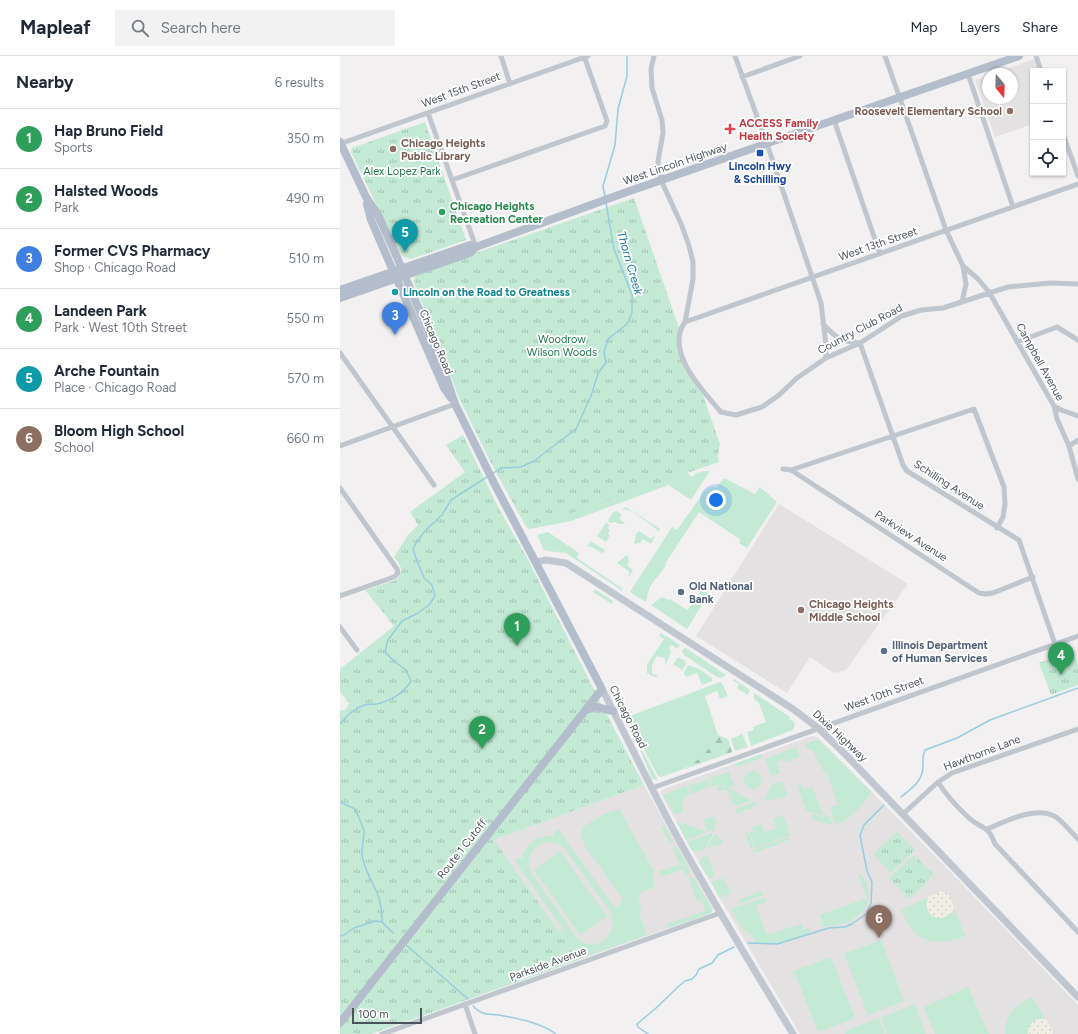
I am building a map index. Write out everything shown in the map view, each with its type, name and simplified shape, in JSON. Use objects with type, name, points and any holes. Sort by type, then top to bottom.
[{"type":"main road","name":"West Lincoln Highway","points":[[399,273],[470,253],[476,247],[613,197],[1019,56]]},
{"type":"main road","name":"Chicago Road","points":[[340,143],[366,198],[371,220],[399,273],[444,388],[455,404],[494,483],[680,841],[720,913],[793,1034]]},
{"type":"main road","points":[[340,290],[399,273]]},
{"type":"main road","points":[[340,298],[399,273]]},
{"type":"main road","name":"Dixie Highway","points":[[536,562],[546,560],[566,563],[787,706],[818,728],[903,814],[1078,997]]},
{"type":"main road","name":"Route 1 Cutoff","points":[[342,1019],[602,689]]},
{"type":"main road","points":[[585,711],[596,707],[613,711]]},
{"type":"street","points":[[501,56],[510,84]]},
{"type":"street","points":[[452,180],[605,126],[607,121],[586,56]]},
{"type":"street","name":"West 15th Street","points":[[340,143],[586,56]]},
{"type":"street","points":[[654,56],[652,88],[662,120],[663,133],[658,161],[661,180],[682,226],[693,262],[693,279],[685,322]]},
{"type":"street","points":[[735,56],[767,144],[821,303],[826,358]]},
{"type":"street","points":[[742,76],[800,56]]},
{"type":"street","name":"Campbell Avenue","points":[[886,56],[946,230],[963,266],[966,284],[962,302]]},
{"type":"street","points":[[1036,56],[1040,68]]},
{"type":"street","points":[[968,74],[1013,207]]},
{"type":"street","points":[[428,113],[476,247]]},
{"type":"street","points":[[834,120],[880,254]]},
{"type":"street","points":[[1065,140],[1078,176]]},
{"type":"street","name":"West 13th Street","points":[[685,322],[1078,184]]},
{"type":"street","name":"Campbell Avenue","points":[[963,266],[978,279],[989,292],[1054,406],[1057,419],[1068,446],[1078,479]]},
{"type":"street","name":"Country Club Road","points":[[685,322],[681,328],[680,347],[689,371],[721,412],[736,415],[762,407],[779,395],[797,378],[826,358],[860,343],[902,316],[921,310],[943,308],[1008,287],[1050,283],[1078,284]]},
{"type":"street","points":[[823,324],[838,338],[847,342],[860,343]]},
{"type":"street","points":[[1018,342],[1057,327],[1078,340]]},
{"type":"street","name":"Schilling Avenue","points":[[860,343],[907,471],[1019,540],[1055,644]]},
{"type":"street","points":[[340,353],[434,485]]},
{"type":"street","points":[[340,446],[455,404]]},
{"type":"street","points":[[1054,406],[1078,416]]},
{"type":"street","points":[[791,470],[974,409],[1004,487],[1005,504],[1003,517],[998,528]]},
{"type":"street","points":[[1068,446],[1078,440]]},
{"type":"street","name":"Parkview Avenue","points":[[782,469],[791,470],[980,593],[993,593],[1033,577]]},
{"type":"street","points":[[340,488],[397,569],[398,573],[394,577],[340,596]]},
{"type":"street","points":[[340,627],[357,650]]},
{"type":"street","name":"West 10th Street","points":[[652,788],[1078,636]]},
{"type":"street","name":"Hawthorne Lane","points":[[903,814],[938,782],[952,773],[1078,729]]},
{"type":"street","points":[[938,782],[949,798],[970,819],[987,829],[995,844],[1078,932]]},
{"type":"street","points":[[987,829],[1030,813],[1043,813],[1056,817],[1078,839]]},
{"type":"street","name":"Parkside Avenue","points":[[382,1034],[720,913]]},
{"type":"street","points":[[465,1004],[475,1034]]},
{"type":"shaded area","name":"Roosevelt Elementary School","points":[[1034,59],[1038,68],[1030,68],[1030,125],[995,137],[983,104],[1018,104],[1018,68],[1009,68]]},
{"type":"shaded area","name":"Roosevelt Elementary School","points":[[982,78],[982,100],[975,80]]},
{"type":"shaded area","name":"Chicago Heights Middle School","points":[[779,504],[908,584],[846,670],[834,673],[810,657],[787,693],[696,636]]},
{"type":"shaded area","points":[[812,736],[817,737],[943,864],[1078,1005],[1078,1034],[800,1034],[704,871],[661,794],[661,791]]},
{"type":"shaded area","points":[[644,785],[713,909],[712,912],[579,960],[494,840]]},
{"type":"green space","name":"Alex Lopez Park","points":[[425,122],[466,240],[411,259],[400,254],[351,152],[352,148]]},
{"type":"green space","name":"Woodrow Wilson Woods","points":[[634,198],[679,328],[677,335],[691,378],[703,395],[720,444],[718,455],[719,462],[527,528],[493,467],[460,400],[415,286],[414,279],[418,273]]},
{"type":"green space","points":[[463,435],[497,505],[528,560],[644,785],[494,840],[579,960],[371,1034],[340,1034],[340,711],[346,709],[349,703],[340,692],[340,669],[394,626],[365,590],[396,580],[399,577],[401,568],[394,557],[408,535],[418,525],[410,512],[465,472],[446,445]]},
{"type":"green space","points":[[710,471],[691,500],[667,484],[665,487],[571,521],[530,529],[527,528],[522,520],[526,522],[687,473],[692,477],[696,473]]},
{"type":"green space","points":[[724,478],[755,494],[760,487],[777,502],[747,548],[739,543],[741,540],[699,512],[649,589],[646,602],[630,592],[672,527],[677,530],[704,492],[711,487],[717,487]]},
{"type":"green space","points":[[626,507],[660,529],[658,532],[650,524],[631,511],[622,509]]},
{"type":"green space","points":[[617,511],[622,515],[619,519],[625,523],[624,524],[615,522],[610,523],[608,521],[613,512]]},
{"type":"green space","points":[[606,523],[609,524],[608,528],[610,531],[608,534],[610,535],[606,542],[597,536]]},
{"type":"green space","points":[[639,531],[651,539],[654,536],[655,537],[651,544],[643,539],[640,543],[634,544],[636,534]]},
{"type":"green space","points":[[548,532],[579,553],[577,558],[623,589],[621,590],[566,553],[543,549],[537,535]]},
{"type":"green space","points":[[591,541],[605,550],[603,553],[587,546]]},
{"type":"green space","points":[[627,555],[629,561],[627,565],[633,570],[629,577],[630,572],[617,563]]},
{"type":"green space","points":[[702,589],[708,593],[708,595],[687,629],[651,605],[662,597],[668,600],[670,599],[687,610]]},
{"type":"green space","points":[[594,590],[612,600],[612,604],[593,592]]},
{"type":"green space","points":[[661,633],[680,645],[677,649],[672,645],[669,647],[671,652],[665,666],[665,658],[657,656],[652,665],[652,674],[658,675],[657,677],[647,673],[647,664],[664,639],[659,636]]},
{"type":"green space","points":[[684,648],[726,675],[721,678],[717,677],[684,655],[682,651]]},
{"type":"green space","points":[[1073,651],[1078,665],[1078,685],[1051,695],[1039,663]]},
{"type":"green space","points":[[678,657],[684,660],[686,664],[682,670],[673,665]]},
{"type":"green space","points":[[688,665],[699,669],[712,678],[712,681],[702,685],[697,673],[686,677],[684,673]]},
{"type":"green space","points":[[734,679],[750,690],[748,695],[737,688],[739,684],[732,680]]},
{"type":"green space","points":[[720,682],[728,696],[720,699],[717,691],[705,696],[718,735],[713,744],[701,758],[694,763],[671,774],[661,777],[658,776],[627,717]]},
{"type":"green space","points":[[754,693],[790,717],[789,719],[795,724],[793,730],[751,746],[747,732],[754,730],[753,727],[766,722],[759,703],[754,699]]},
{"type":"green space","points":[[742,734],[748,747],[735,751],[731,739]]},
{"type":"green space","points":[[718,735],[728,739],[732,752],[685,769],[704,754]]},
{"type":"green space","points":[[636,739],[657,778],[657,780],[652,779]]},
{"type":"green space","points":[[819,740],[872,792],[848,819],[837,824],[834,822],[830,807],[838,804],[827,774],[825,774],[812,749],[807,750],[805,744]]},
{"type":"green space","points":[[796,747],[800,757],[784,762],[783,760],[776,762],[780,773],[771,776],[765,759]]},
{"type":"green space","points":[[761,754],[762,758],[737,767],[735,765],[736,763]]},
{"type":"green space","points":[[749,771],[757,771],[762,776],[760,787],[757,789],[749,789],[744,784],[744,776]]},
{"type":"green space","points":[[729,772],[734,784],[733,787],[718,785],[712,786],[710,778]]},
{"type":"green space","points":[[708,779],[711,786],[691,794],[688,786]]},
{"type":"green space","points":[[782,781],[787,794],[785,797],[764,801],[764,798],[767,798],[766,795],[772,785]]},
{"type":"green space","points":[[801,784],[804,790],[812,787],[823,814],[828,814],[824,815],[806,811],[797,785]]},
{"type":"green space","points":[[686,786],[689,794],[685,796],[682,806],[683,812],[675,814],[663,795]]},
{"type":"green space","points":[[721,786],[729,788],[735,805],[732,804],[725,789],[719,792],[716,787]]},
{"type":"green space","points":[[732,789],[743,797],[752,800],[736,806],[731,792]]},
{"type":"green space","points":[[755,802],[758,805],[753,806],[752,809],[745,810],[738,814],[735,812],[737,808]]},
{"type":"green space","points":[[619,809],[654,871],[653,880],[655,887],[640,893],[638,896],[642,909],[638,911],[647,935],[578,959],[558,930],[561,929],[564,933],[565,932],[515,861],[519,857],[522,860],[526,849],[533,841],[538,838],[555,836],[553,833],[558,829],[615,908],[623,899],[587,850],[584,845],[582,833],[583,827],[604,814]],"holes":[[[548,842],[558,844],[564,848],[610,911],[612,919],[610,934],[600,943],[586,943],[578,939],[532,874],[529,859],[534,850],[538,846]]]},
{"type":"green space","points":[[813,814],[824,817],[829,816],[833,825],[813,820]]},
{"type":"green space","points":[[783,815],[790,835],[755,848],[750,832],[754,831],[752,827],[761,824],[765,832],[776,828],[773,819]]},
{"type":"green space","points":[[714,816],[717,824],[714,825],[715,830],[711,831],[706,829],[704,820]]},
{"type":"green space","points":[[676,821],[708,832],[686,840]]},
{"type":"green space","points":[[665,826],[673,841],[670,843],[661,828]]},
{"type":"green space","points":[[748,832],[754,848],[751,849],[745,834]]},
{"type":"green space","points":[[897,832],[915,850],[891,873],[873,854]]},
{"type":"green space","points":[[712,833],[705,849],[696,852],[692,851],[687,842]]},
{"type":"green space","points":[[715,834],[718,835],[719,839],[722,839],[723,843],[707,848]]},
{"type":"green space","points":[[788,837],[789,840],[754,853],[753,850]]},
{"type":"green space","points":[[676,846],[690,870],[689,871],[685,866],[680,864],[672,848]]},
{"type":"green space","points":[[560,851],[607,916],[580,935],[534,870]]},
{"type":"green space","points":[[708,855],[715,876],[709,878],[699,863],[703,857]]},
{"type":"green space","points":[[914,855],[934,875],[909,899],[889,878]]},
{"type":"green space","points":[[678,865],[685,867],[690,873],[689,875],[686,875],[683,869],[661,877],[659,871]]},
{"type":"green space","points":[[860,873],[866,882],[869,891],[869,899],[861,913],[847,922],[829,927],[821,926],[823,922],[820,915],[867,898],[858,874]]},
{"type":"green space","points":[[692,877],[705,897],[704,899],[697,901],[689,878]]},
{"type":"green space","points":[[724,878],[730,893],[720,898],[711,882]]},
{"type":"green space","points":[[761,891],[763,895],[740,904],[738,900]]},
{"type":"green space","points":[[941,891],[949,895],[965,936],[954,940],[934,942],[926,940],[912,929],[901,910]]},
{"type":"green space","points":[[764,898],[766,902],[756,906],[767,935],[801,924],[803,930],[809,928],[811,933],[777,944],[756,943],[752,936],[742,928],[731,909]]},
{"type":"green space","points":[[706,899],[712,909],[711,913],[669,928],[667,924],[705,911],[702,901]]},
{"type":"green space","points":[[881,940],[904,1001],[868,1015],[844,954]]},
{"type":"green space","points":[[831,957],[855,1018],[818,1032],[794,971]]},
{"type":"green space","points":[[968,987],[989,1034],[935,1034],[924,1007]]},
{"type":"green space","points":[[1032,997],[1054,1034],[1005,1034],[1005,1028],[1012,1011],[1021,1003]]},
{"type":"green space","points":[[915,1004],[926,1034],[887,1034],[881,1018]]},
{"type":"green space","points":[[879,1018],[885,1034],[846,1034],[845,1031]]},
{"type":"sand","points":[[941,891],[949,895],[955,910],[943,918],[937,918],[930,914],[926,906],[928,897]]},
{"type":"sand","points":[[1039,1019],[1046,1019],[1054,1034],[1028,1034],[1030,1024]]},
{"type":"waterway","name":"Thorn Creek","points":[[605,197],[603,186],[615,145],[618,109],[627,76],[627,56]]},
{"type":"waterway","name":"Thorn Creek","points":[[492,474],[501,468],[521,467],[534,461],[576,429],[591,396],[598,374],[606,362],[604,352],[608,339],[627,324],[632,313],[632,295],[614,249],[606,203]]},
{"type":"waterway","name":"Thorn Creek","points":[[340,724],[357,708],[365,705],[377,704],[397,696],[411,681],[406,670],[385,652],[388,640],[402,621],[418,613],[429,605],[435,596],[432,585],[424,578],[413,549],[425,531],[442,515],[451,500],[487,477]]},
{"type":"waterway","points":[[901,797],[919,780],[923,771],[923,756],[925,750],[957,738],[990,720],[1078,688]]},
{"type":"waterway","name":"Thorn Creek","points":[[340,802],[355,809],[363,826],[362,857],[378,896],[382,912],[382,922]]},
{"type":"waterway","points":[[748,943],[777,944],[829,928],[845,927],[866,914],[871,903],[872,882],[867,871],[860,835],[864,825],[884,805]]},
{"type":"waterway","points":[[340,936],[354,928],[375,921],[382,922],[393,933]]},
{"type":"waterway","points":[[406,945],[468,999]]},
{"type":"waterway","points":[[648,1034],[638,1027],[637,1024],[685,981],[692,979],[699,969],[712,963],[718,955],[734,947]]},
{"type":"waterway","points":[[473,1006],[482,1013],[499,1015],[529,1022],[550,1030],[556,1034]]},
{"type":"place","name":"Roosevelt Elementary School","points":[[1010,111]]},
{"type":"place","name":"ACCESS Family Health Society","points":[[730,129]]},
{"type":"place","name":"Chicago Heights Public Library","points":[[393,149]]},
{"type":"place","name":"Lincoln Hwy & Schilling","points":[[760,153]]},
{"type":"place","name":"Chicago Heights Recreation Center","points":[[442,212]]},
{"type":"place","name":"Arche Fountain","points":[[405,252]]},
{"type":"place","name":"Lincoln on the Road to Greatness","points":[[395,292]]},
{"type":"place","name":"Former CVS Pharmacy","points":[[395,335]]},
{"type":"place","name":"Old National Bank","points":[[681,592]]},
{"type":"place","name":"Chicago Heights Middle School","points":[[801,610]]},
{"type":"place","name":"Hap Bruno Field","points":[[517,646]]},
{"type":"place","name":"Illinois Department of Human Services","points":[[884,651]]},
{"type":"place","name":"Landeen Park","points":[[1061,675]]},
{"type":"place","name":"Halsted Woods","points":[[482,749]]},
{"type":"place","name":"Bloom High School","points":[[879,938]]}]
